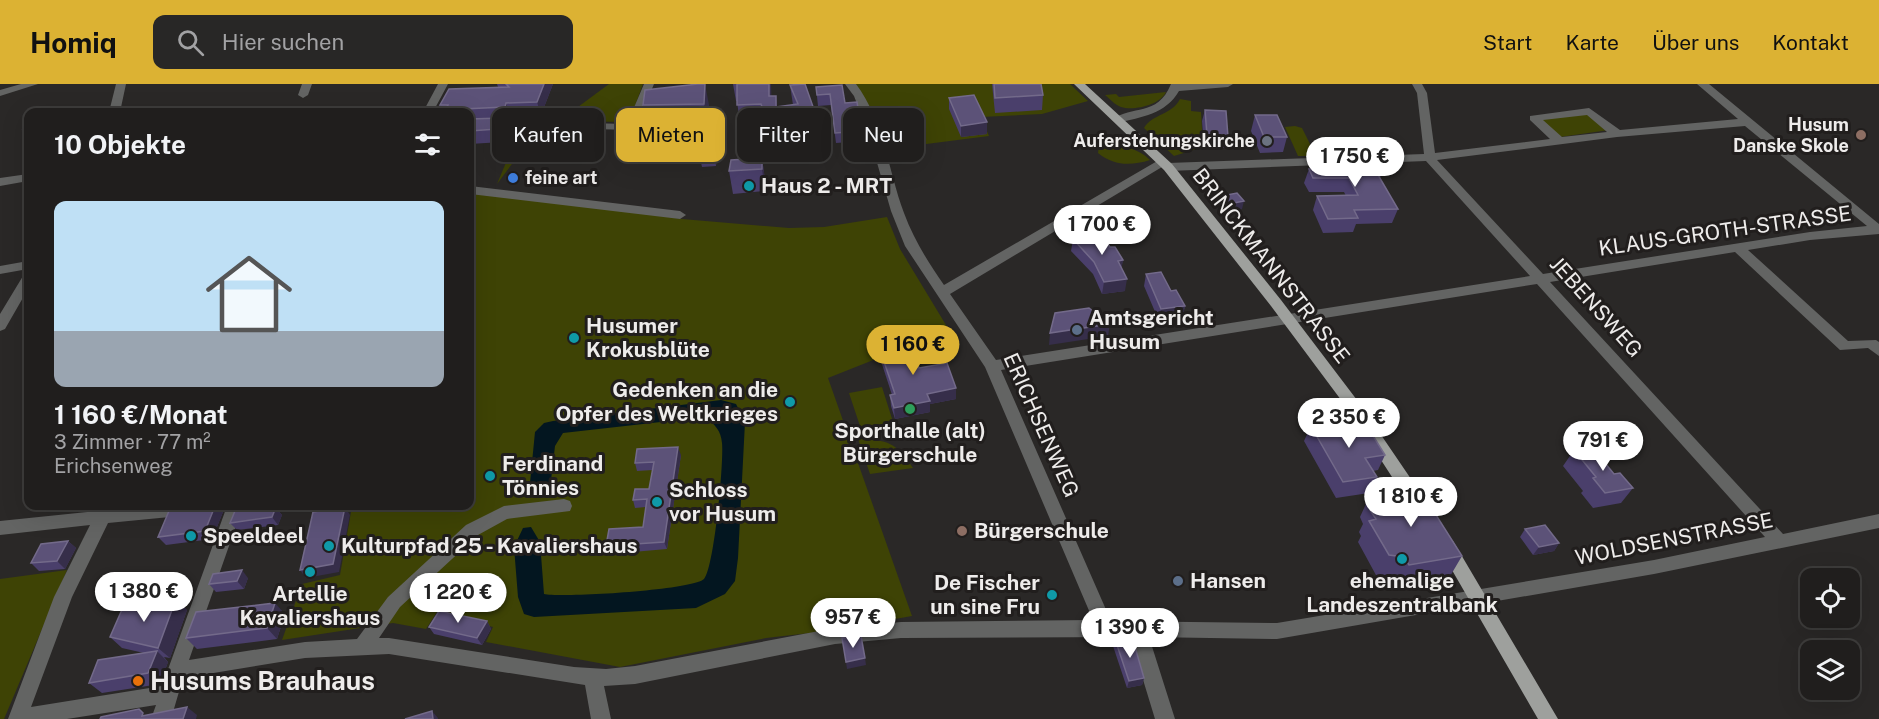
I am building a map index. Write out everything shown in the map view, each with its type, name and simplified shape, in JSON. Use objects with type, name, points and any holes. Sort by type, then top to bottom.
[{"type":"main road","name":"BRINCKMANNSTRASSE","points":[[1079,84],[1166,165],[1355,408],[1471,585],[1476,598],[1548,719]]},
{"type":"street","points":[[0,93],[33,84]]},
{"type":"street","points":[[115,108],[121,84]]},
{"type":"street","points":[[303,95],[307,84]]},
{"type":"street","points":[[430,108],[443,84]]},
{"type":"street","points":[[474,127],[545,125],[631,128],[649,84]]},
{"type":"street","name":"ERICHSENWEG","points":[[850,84],[859,96],[875,135],[897,211],[911,246],[992,366],[1106,629]]},
{"type":"street","points":[[1118,120],[1163,105],[1171,99],[1176,86],[1228,84]]},
{"type":"street","points":[[1417,84],[1422,93],[1430,157]]},
{"type":"street","points":[[1702,84],[1879,230]]},
{"type":"street","points":[[1559,141],[1534,118],[1589,111],[1617,134]]},
{"type":"street","points":[[943,292],[1166,165],[1430,157],[1617,134],[1747,122]]},
{"type":"street","name":"JEBENSWEG","points":[[1430,157],[1780,542]]},
{"type":"street","points":[[0,182],[24,179]]},
{"type":"street","points":[[474,190],[680,215]]},
{"type":"street","name":"KLAUS-GROTH-STRASSE","points":[[1852,208],[1879,216]]},
{"type":"street","name":"KLAUS-GROTH-STRASSE","points":[[992,366],[1737,247],[1810,236],[1879,230]]},
{"type":"street","points":[[1737,247],[1845,346],[1875,347]]},
{"type":"street","points":[[0,270],[24,266]]},
{"type":"street","points":[[0,326],[24,286]]},
{"type":"street","points":[[362,646],[394,602],[472,530],[504,513],[564,506]]},
{"type":"street","points":[[0,528],[104,512],[140,510]]},
{"type":"street","points":[[161,719],[234,510]]},
{"type":"street","points":[[104,512],[63,597],[17,718],[169,694]]},
{"type":"street","name":"WOLDSENSTRASSE","points":[[176,671],[305,650],[389,646],[593,677],[635,675],[857,634],[901,630],[1277,631],[1476,598],[1780,542],[1879,521]]},
{"type":"street","points":[[1137,629],[1165,719]]},
{"type":"street","points":[[593,677],[601,719]]},
{"type":"green space","points":[[609,84],[643,84],[634,108],[616,108],[616,122],[604,122],[604,108],[577,108]]},
{"type":"green space","points":[[856,84],[1070,84],[1088,101],[1042,114],[981,117],[989,136],[924,144],[924,108],[869,108]]},
{"type":"green space","points":[[1166,92],[1153,104],[1133,108],[1119,106],[1105,95],[1116,94],[1119,97]]},
{"type":"green space","points":[[1180,99],[1191,101],[1191,111],[1201,112],[1203,147],[1174,156],[1144,128],[1152,120],[1172,108]]},
{"type":"green space","points":[[1588,113],[1609,130],[1560,137],[1540,119]]},
{"type":"green space","points":[[1285,127],[1302,128],[1316,156],[1298,156]]},
{"type":"green space","points":[[1112,137],[1150,160],[1123,164],[1116,163],[1098,153],[1099,145]]},
{"type":"green space","points":[[506,162],[514,162],[497,184]]},
{"type":"green space","points":[[474,194],[554,201],[682,219],[789,228],[824,227],[887,217],[900,249],[949,330],[828,378],[912,616],[827,631],[766,638],[620,667],[486,642],[493,627],[437,612],[426,629],[393,623],[282,640],[302,584],[340,575],[351,510],[474,510]]},
{"type":"green space","points":[[882,387],[894,425],[862,432],[849,393]]},
{"type":"green space","points":[[858,439],[877,440],[890,444],[913,468],[870,474]]},
{"type":"green space","points":[[67,570],[4,719],[0,719],[0,579]]},
{"type":"water","points":[[721,400],[736,404],[745,422],[738,558],[735,581],[725,594],[696,608],[534,617],[524,614],[518,597],[514,547],[523,528],[531,527],[540,542],[544,594],[575,595],[654,590],[677,587],[704,579],[708,571],[715,536],[721,471],[722,443],[719,431],[705,417],[563,433],[555,446],[550,489],[529,493],[535,432],[544,423],[553,421]]},
{"type":"building","points":[[506,84],[544,84],[537,102],[506,103],[505,107],[474,108],[446,108],[448,105],[440,105],[449,89],[509,87]]},
{"type":"building","points":[[705,84],[704,104],[643,105],[645,90]]},
{"type":"building","points":[[737,84],[769,84],[769,96],[776,96],[776,107],[798,104],[790,85],[805,84],[813,108],[762,108],[761,104],[737,105]]},
{"type":"building","points":[[994,84],[1041,84],[1043,95],[995,98]]},
{"type":"building","points":[[842,85],[845,103],[857,102],[858,108],[843,108],[843,132],[835,133],[830,94],[817,95],[816,87]]},
{"type":"building","points":[[974,95],[987,122],[961,126],[949,98]]},
{"type":"building","points":[[1205,110],[1226,111],[1228,137],[1207,135]]},
{"type":"building","points":[[1255,115],[1277,115],[1287,137],[1264,137]]},
{"type":"building","points":[[492,118],[492,129],[474,131],[474,119]]},
{"type":"building","points":[[1338,158],[1378,158],[1384,168],[1374,168],[1398,209],[1354,210],[1358,218],[1328,219],[1317,196],[1358,195],[1349,178],[1313,178],[1309,169],[1317,169],[1315,165],[1342,165]]},
{"type":"building","points":[[731,160],[762,162],[762,169],[729,171]]},
{"type":"building","points":[[1237,193],[1244,201],[1229,204],[1222,196]]},
{"type":"building","points":[[1100,229],[1110,247],[1115,247],[1123,260],[1118,261],[1127,279],[1104,282],[1094,262],[1073,239]]},
{"type":"building","points":[[1161,272],[1171,291],[1176,290],[1185,306],[1161,309],[1146,274]]},
{"type":"building","points":[[1089,308],[1110,324],[1050,333],[1055,313]]},
{"type":"building","points":[[909,341],[919,368],[947,363],[956,388],[927,394],[930,401],[894,408],[890,395],[895,394],[879,347]]},
{"type":"building","points":[[1341,421],[1344,426],[1361,424],[1368,434],[1372,434],[1385,455],[1365,458],[1377,477],[1343,482],[1311,426]]},
{"type":"building","name":"Schloss vor Husum","points":[[678,447],[664,542],[606,546],[609,529],[643,527],[647,499],[633,500],[635,489],[649,489],[654,462],[635,463],[637,449]]},
{"type":"building","points":[[1592,447],[1614,474],[1620,473],[1633,488],[1605,493],[1593,478],[1596,477],[1574,450]]},
{"type":"building","points":[[1419,488],[1462,556],[1409,565],[1404,557],[1389,555],[1369,521],[1376,519],[1370,510],[1378,509],[1370,495]]},
{"type":"building","points":[[213,510],[205,531],[158,537],[169,511]]},
{"type":"building","points":[[235,510],[275,510],[272,517],[230,523]]},
{"type":"building","name":"Kulturpfad 25 - Kavaliershaus","points":[[344,510],[333,564],[300,570],[313,512]]},
{"type":"building","points":[[1545,525],[1559,543],[1539,547],[1525,529]]},
{"type":"building","points":[[68,541],[57,561],[31,563],[41,544]]},
{"type":"building","points":[[242,570],[237,581],[209,584],[213,574]]},
{"type":"building","points":[[176,599],[158,648],[110,637],[124,605]]},
{"type":"building","points":[[275,603],[267,628],[186,638],[196,612]]},
{"type":"building","points":[[439,611],[487,621],[477,638],[429,627]]},
{"type":"building","points":[[861,636],[865,658],[846,662],[842,638]]},
{"type":"building","points":[[1115,639],[1133,640],[1144,678],[1129,681]]},
{"type":"building","points":[[157,651],[148,673],[89,683],[98,660]]},
{"type":"building","points":[[187,707],[183,719],[100,719],[139,709],[143,713],[142,716]]},
{"type":"building","points":[[432,711],[433,719],[405,719]]},
{"type":"place","name":"Husum Danske Skole","points":[[1861,135]]},
{"type":"place","name":"Auferstehungskirche","points":[[1267,141]]},
{"type":"place","name":"feine art","points":[[513,178]]},
{"type":"place","name":"Haus 2 - MRT","points":[[749,186]]},
{"type":"place","name":"Amtsgericht Husum","points":[[1077,330]]},
{"type":"place","name":"Husumer Krokusblüte","points":[[574,338]]},
{"type":"place","name":"Gedenken an die Opfer des Weltkrieges","points":[[790,402]]},
{"type":"place","name":"Sporthalle (alt) Bürgerschule","points":[[910,409]]},
{"type":"place","name":"Ferdinand Tönnies","points":[[490,476]]},
{"type":"place","name":"Schloss vor Husum","points":[[657,502]]},
{"type":"place","name":"Bürgerschule","points":[[962,531]]},
{"type":"place","name":"Speeldeel","points":[[191,536]]},
{"type":"place","name":"Kulturpfad 25 - Kavaliershaus","points":[[329,546]]},
{"type":"place","name":"ehemalige Landeszentralbank","points":[[1402,559]]},
{"type":"place","name":"Artellie Kavaliershaus","points":[[310,572]]},
{"type":"place","name":"Hansen","points":[[1178,581]]},
{"type":"place","name":"De Fischer un sine Fru","points":[[1052,595]]},
{"type":"place","name":"Husums Brauhaus","points":[[138,681]]}]
